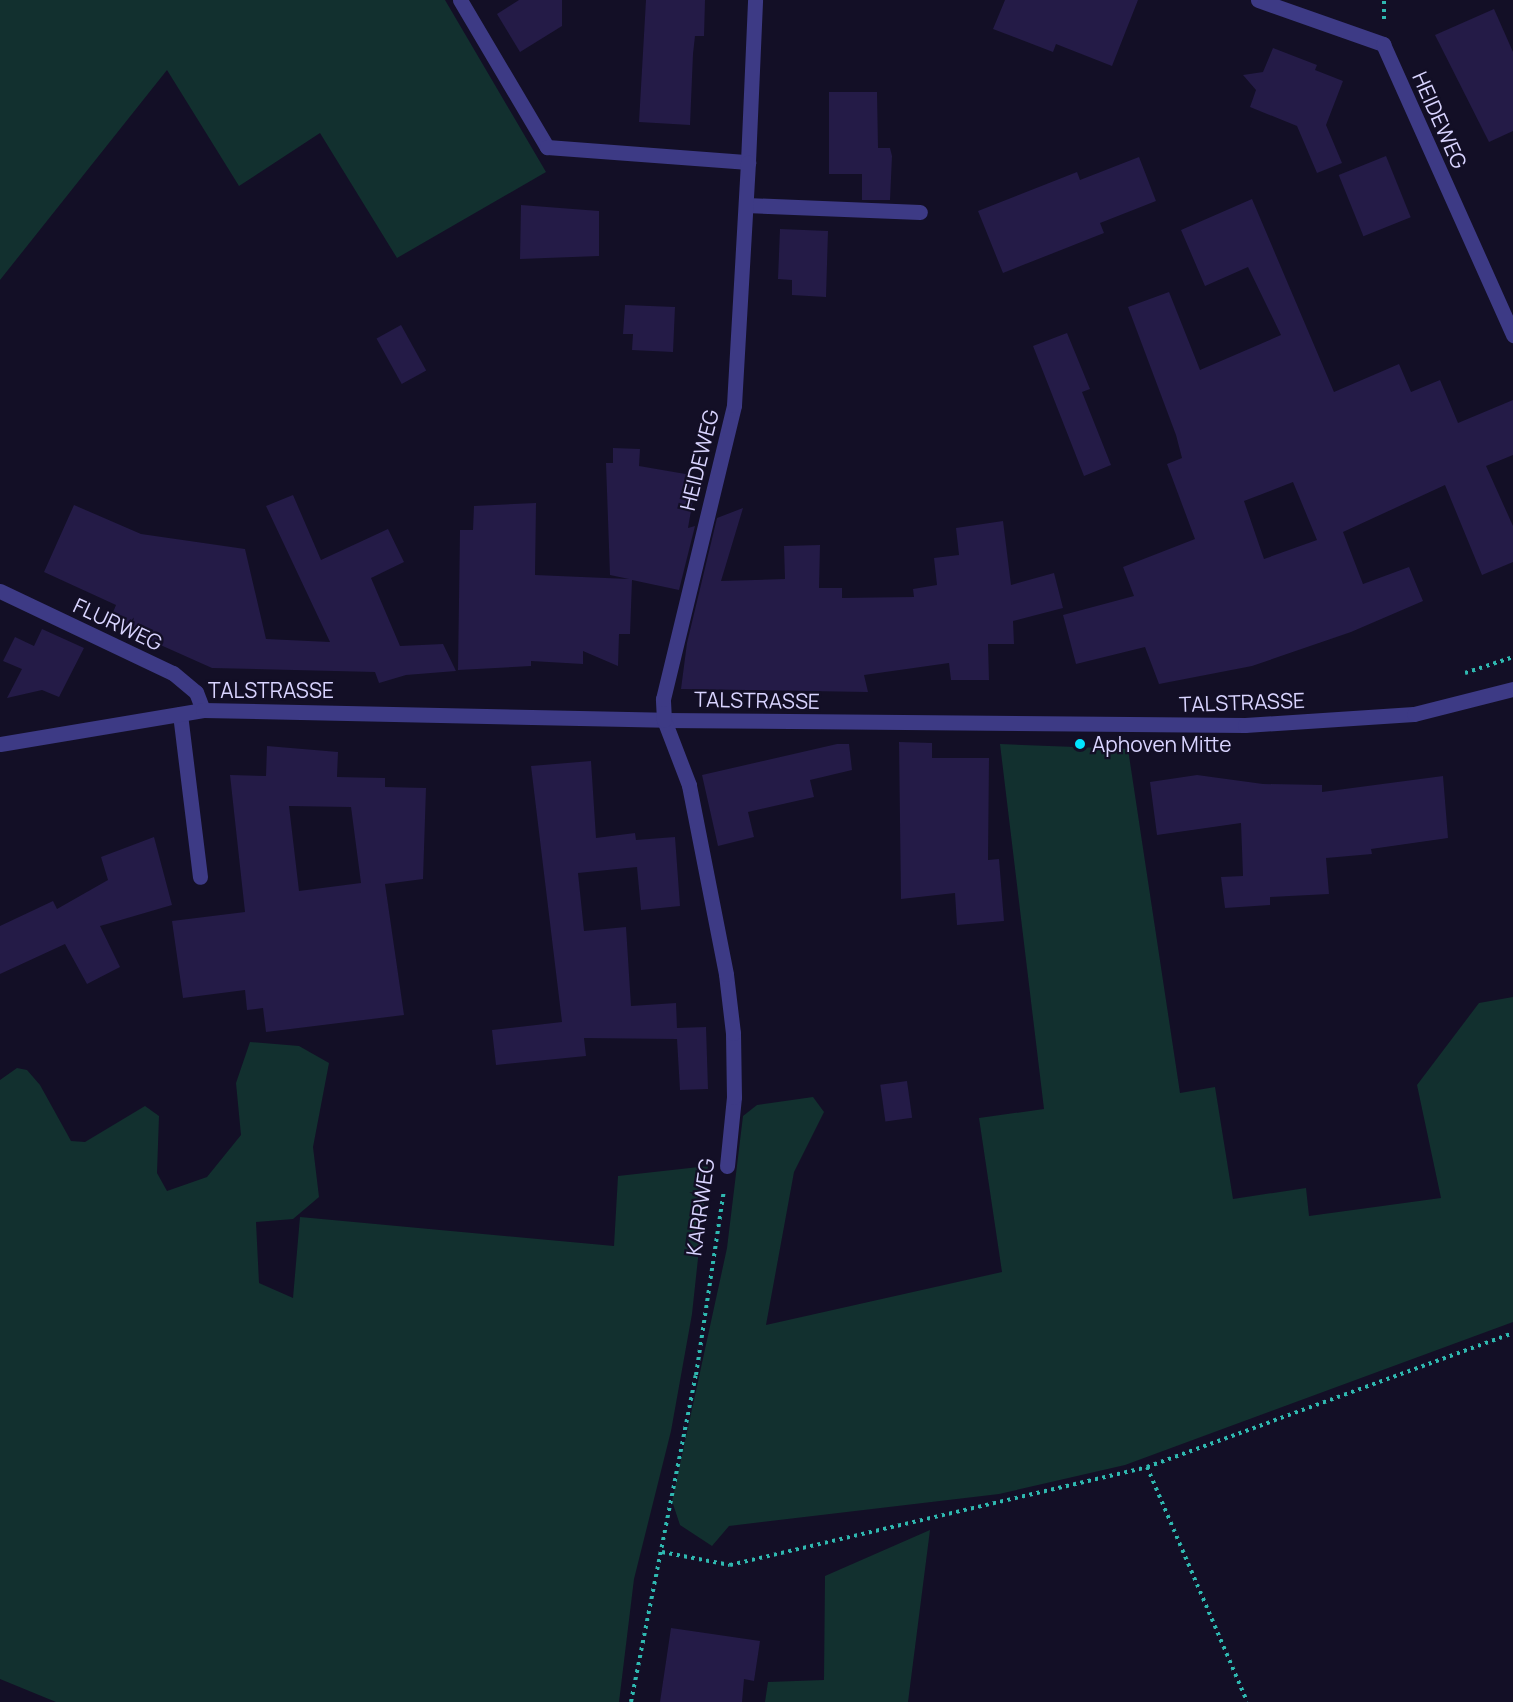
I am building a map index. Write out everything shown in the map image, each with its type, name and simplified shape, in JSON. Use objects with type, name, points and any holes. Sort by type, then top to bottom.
[{"type":"street","points":[[460,0],[547,147],[748,162]]},
{"type":"street","name":"HEIDEWEG","points":[[664,720],[663,699],[734,405],[755,0]]},
{"type":"street","name":"HEIDEWEG","points":[[1258,0],[1383,44],[1513,335]]},
{"type":"street","points":[[746,205],[920,212]]},
{"type":"street","name":"FLURWEG","points":[[0,591],[173,673],[196,692],[203,710]]},
{"type":"street","name":"TALSTRASSE","points":[[0,744],[203,710],[664,720],[1245,725],[1414,714],[1513,689]]},
{"type":"street","points":[[180,714],[200,877]]},
{"type":"street","name":"KARRWEG","points":[[664,720],[689,785],[726,974],[733,1033],[734,1096],[727,1166]]},
{"type":"path","name":"KARRWEG","points":[[632,1702],[696,1375],[727,1166]]},
{"type":"path","points":[[662,1552],[730,1565],[1147,1467],[1513,1333]]},
{"type":"path","points":[[1147,1467],[1247,1702]]},
{"type":"green space","points":[[0,0],[445,0],[546,172],[397,258],[320,133],[239,186],[167,70],[0,280]]},
{"type":"green space","points":[[1000,744],[1128,749],[1180,1093],[1215,1087],[1233,1199],[1306,1188],[1309,1216],[1441,1198],[1417,1085],[1479,1003],[1513,997],[1513,1322],[1125,1465],[999,1494],[729,1526],[712,1546],[680,1525],[672,1501],[727,1248],[743,1116],[757,1105],[813,1097],[824,1112],[794,1172],[766,1325],[1002,1272],[979,1118],[1044,1109]]},
{"type":"green space","points":[[250,1042],[299,1046],[329,1063],[313,1147],[319,1197],[293,1219],[256,1222],[259,1283],[293,1298],[300,1217],[614,1246],[618,1176],[708,1166],[692,1314],[671,1431],[634,1579],[619,1702],[56,1702],[0,1679],[0,1080],[17,1068],[27,1070],[40,1085],[71,1141],[85,1142],[145,1106],[159,1116],[157,1173],[167,1191],[207,1177],[241,1135],[236,1083]]},
{"type":"green space","points":[[930,1530],[908,1702],[765,1702],[768,1682],[824,1680],[825,1576]]},
{"type":"building","points":[[519,0],[562,0],[562,26],[520,52],[497,14]]},
{"type":"building","points":[[646,0],[705,0],[704,36],[695,36],[690,125],[639,122]]},
{"type":"building","points":[[1005,0],[1138,0],[1112,66],[1056,44],[1053,52],[993,29]]},
{"type":"building","points":[[1494,9],[1513,52],[1513,131],[1489,142],[1435,35]]},
{"type":"building","points":[[1273,48],[1317,65],[1315,70],[1343,81],[1326,125],[1342,163],[1317,173],[1297,126],[1250,107],[1256,90],[1243,75],[1263,72]]},
{"type":"building","points":[[829,92],[877,92],[878,148],[890,148],[892,156],[890,200],[862,200],[862,174],[829,174]]},
{"type":"building","points":[[1386,156],[1411,217],[1363,236],[1339,175]]},
{"type":"building","points":[[1139,157],[1156,201],[1100,223],[1104,233],[1003,273],[978,211],[1077,172],[1080,180]]},
{"type":"building","points":[[1252,199],[1334,392],[1399,364],[1411,392],[1440,380],[1458,423],[1513,400],[1513,455],[1486,466],[1513,526],[1513,562],[1482,575],[1445,485],[1343,532],[1363,584],[1409,567],[1423,601],[1351,632],[1252,666],[1159,684],[1145,647],[1076,664],[1063,615],[1134,596],[1123,567],[1195,539],[1167,464],[1182,458],[1176,435],[1128,307],[1169,292],[1200,370],[1281,335],[1248,267],[1205,286],[1181,230]],"holes":[[[1293,482],[1317,540],[1264,559],[1244,501]]]},
{"type":"building","points":[[521,205],[599,211],[599,256],[520,259]]},
{"type":"building","points":[[780,229],[828,231],[826,297],[792,295],[792,280],[778,279]]},
{"type":"building","points":[[625,305],[675,307],[673,352],[632,350],[633,334],[623,334]]},
{"type":"building","points":[[401,325],[426,370],[402,384],[377,339]]},
{"type":"building","points":[[1067,333],[1090,389],[1082,392],[1111,465],[1084,476],[1033,346]]},
{"type":"building","points":[[613,448],[640,449],[639,466],[697,476],[688,528],[695,526],[679,590],[632,580],[630,634],[619,634],[618,666],[583,651],[583,664],[531,661],[531,666],[458,670],[460,530],[473,530],[474,506],[536,503],[535,575],[629,579],[610,575],[606,463],[613,463]]},
{"type":"building","points":[[293,495],[321,560],[388,529],[404,562],[371,578],[400,646],[443,644],[456,671],[406,675],[379,683],[375,672],[212,668],[109,622],[116,605],[44,572],[74,505],[141,534],[245,549],[266,639],[330,642],[266,506]]},
{"type":"building","points":[[743,508],[721,581],[785,579],[784,546],[820,545],[819,588],[842,588],[842,598],[914,597],[913,589],[937,585],[934,558],[959,555],[956,528],[1003,521],[1011,585],[1054,573],[1063,608],[1013,621],[1014,644],[988,644],[989,680],[951,680],[949,663],[864,675],[868,692],[681,689],[687,643],[717,518]]},
{"type":"building","points":[[42,629],[84,648],[59,697],[42,690],[7,698],[22,669],[3,661],[15,637],[34,646]]},
{"type":"building","points":[[899,742],[932,743],[932,758],[989,758],[988,860],[999,859],[1004,921],[957,925],[955,893],[901,899]]},
{"type":"building","points":[[837,744],[849,744],[852,770],[810,780],[814,797],[748,812],[754,837],[718,846],[702,775]]},
{"type":"building","points":[[267,746],[338,752],[337,777],[385,778],[385,787],[426,788],[423,879],[385,884],[404,1015],[266,1032],[263,1008],[247,1010],[245,990],[183,998],[172,921],[245,912],[230,775],[266,776]],"holes":[[[289,806],[351,807],[361,883],[299,891]]]},
{"type":"building","points":[[591,761],[596,838],[635,833],[636,840],[675,837],[680,906],[641,910],[637,867],[578,873],[584,931],[626,927],[631,1006],[676,1003],[677,1028],[706,1027],[708,1089],[680,1090],[677,1039],[584,1038],[586,1056],[496,1065],[492,1030],[562,1022],[531,766]]},
{"type":"building","points":[[1197,775],[1263,784],[1322,785],[1322,792],[1443,776],[1448,838],[1371,849],[1372,854],[1326,858],[1329,894],[1270,897],[1270,905],[1225,908],[1221,877],[1243,876],[1241,823],[1157,835],[1150,782]]},
{"type":"building","points":[[154,837],[172,905],[100,926],[120,967],[87,984],[65,944],[0,974],[0,926],[53,901],[57,909],[108,880],[101,857]]},
{"type":"building","points":[[907,1081],[912,1118],[885,1121],[880,1085]]},
{"type":"building","points":[[671,1628],[760,1641],[754,1681],[744,1679],[742,1702],[660,1702]]},
{"type":"place","name":"Aphoven Mitte","points":[[1080,744]]}]
